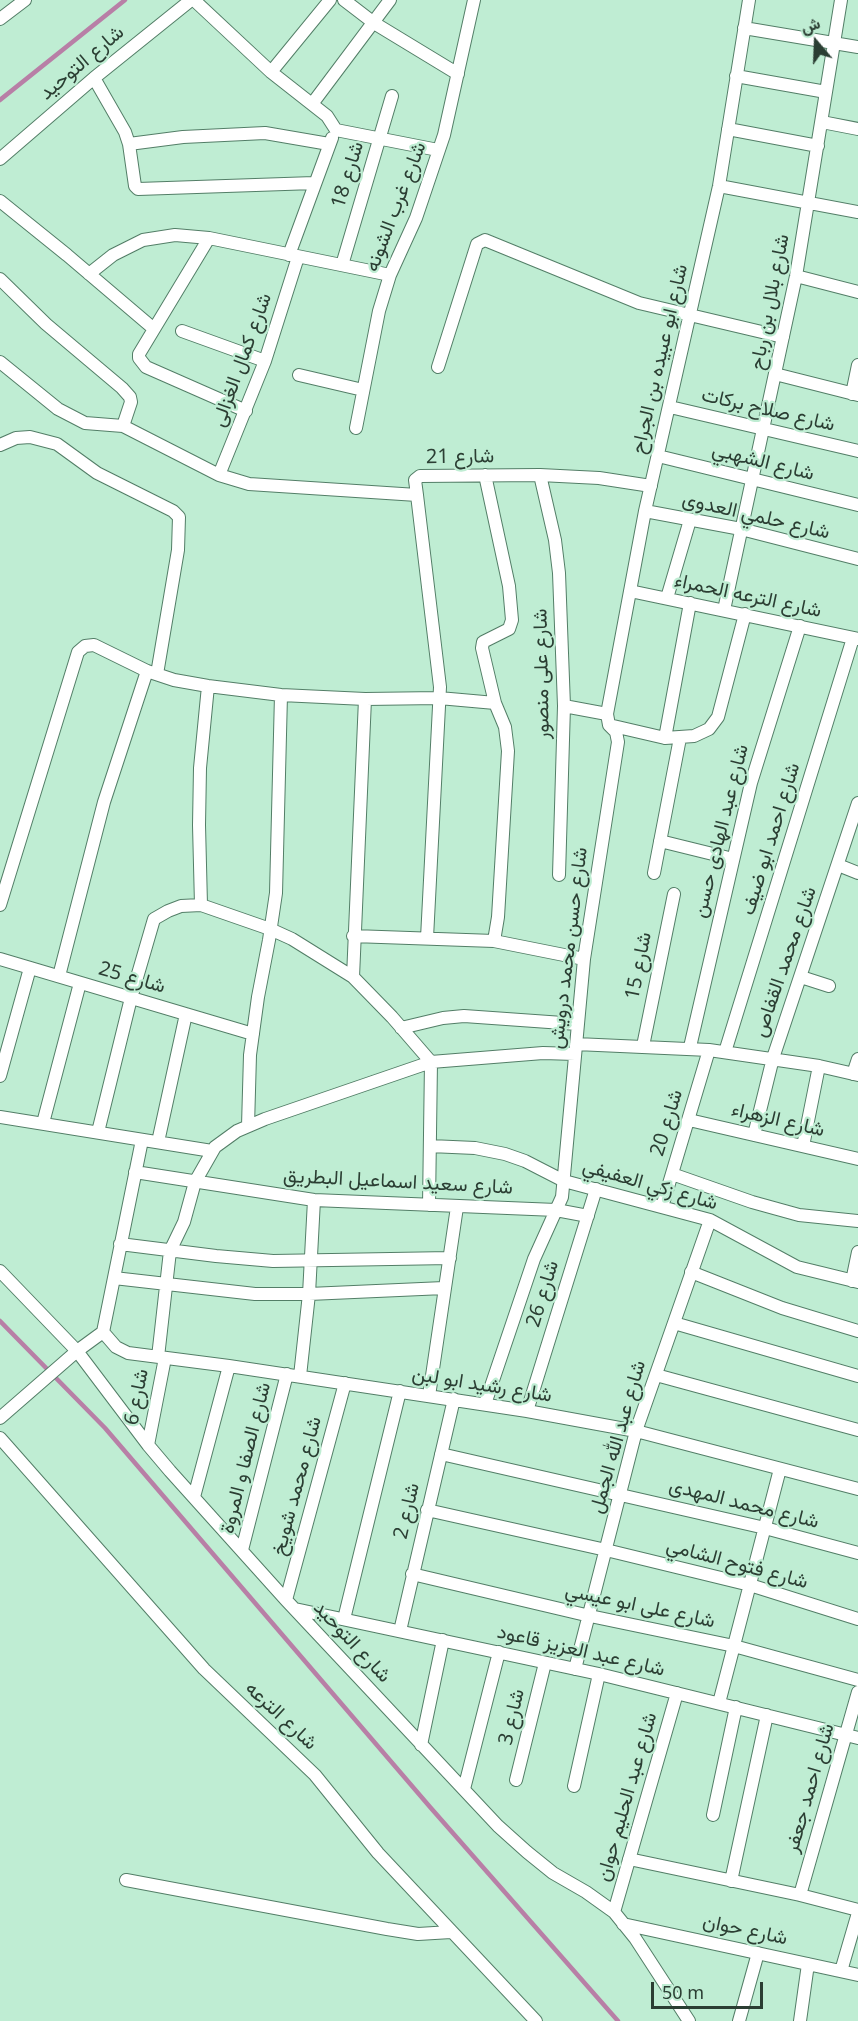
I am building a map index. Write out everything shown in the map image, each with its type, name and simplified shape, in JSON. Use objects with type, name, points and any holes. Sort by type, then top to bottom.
[{"type":"street","points":[[0,19],[25,0]]},
{"type":"street","points":[[193,0],[271,72],[327,116],[336,130],[438,150]]},
{"type":"street","name":"شارع التوحيد","points":[[0,159],[94,78],[193,0]]},
{"type":"street","points":[[271,72],[330,0]]},
{"type":"street","points":[[344,0],[374,23],[458,74]]},
{"type":"street","points":[[312,104],[390,0]]},
{"type":"street","name":"شارع غرب الشونه","points":[[356,428],[379,311],[390,275],[416,218],[438,150],[474,0]]},
{"type":"street","name":"شارع ابو عبيده بن الجراح","points":[[608,719],[645,511],[719,186],[749,0]]},
{"type":"street","name":"شارع بلال بن رباح","points":[[724,610],[796,276],[841,0]]},
{"type":"street","points":[[744,28],[858,47]]},
{"type":"street","points":[[736,76],[826,93]]},
{"type":"street","points":[[94,78],[120,121],[129,144],[135,186],[138,189],[314,183]]},
{"type":"street","name":"شارع 18","points":[[342,265],[392,96]]},
{"type":"street","points":[[822,122],[858,129]]},
{"type":"street","points":[[728,129],[818,146]]},
{"type":"street","name":"شارع كمال الغزالى","points":[[219,475],[266,361],[314,183],[336,130]]},
{"type":"street","points":[[129,144],[240,133],[265,133],[329,144]]},
{"type":"street","points":[[719,186],[858,212]]},
{"type":"street","points":[[0,201],[154,329]]},
{"type":"street","points":[[89,274],[113,255],[143,240],[175,235],[209,238],[390,275]]},
{"type":"street","points":[[209,238],[139,354],[143,364],[246,411]]},
{"type":"street","points":[[438,367],[477,244],[482,240],[488,240],[639,303],[783,337]]},
{"type":"street","points":[[796,276],[858,292]]},
{"type":"street","points":[[0,279],[130,397],[131,402],[123,426],[86,423],[58,409],[0,362]]},
{"type":"street","points":[[182,331],[266,361]]},
{"type":"street","points":[[775,374],[855,394],[858,365]]},
{"type":"street","points":[[299,375],[363,390]]},
{"type":"street","name":"شارع صلاح بركات","points":[[670,407],[858,451]]},
{"type":"street","name":"شارع 21","points":[[123,426],[219,475],[249,484],[417,495],[415,480],[418,476],[540,475],[599,478],[651,486]]},
{"type":"street","points":[[0,445],[16,438],[30,437],[57,444],[97,473],[173,511],[179,517],[178,550],[152,672],[104,802],[59,976]]},
{"type":"street","name":"شارع الشهبي","points":[[658,456],[858,505]]},
{"type":"street","points":[[485,475],[509,586],[512,620],[509,628],[483,642],[482,648],[495,703],[505,728],[508,751],[498,917],[494,940]]},
{"type":"street","name":"شارع على منصور","points":[[540,475],[558,556],[564,706],[559,875]]},
{"type":"street","points":[[417,495],[440,687],[427,938]]},
{"type":"street","name":"شارع حلمي العدوى","points":[[645,511],[741,530],[858,560]]},
{"type":"street","points":[[667,598],[690,520]]},
{"type":"street","name":"شارع الترعه الحمراء","points":[[630,591],[856,639]]},
{"type":"street","points":[[666,738],[690,603]]},
{"type":"street","points":[[564,706],[666,738],[680,738],[702,733],[709,729],[718,717],[745,614]]},
{"type":"street","name":"شارع عبد الهادى حسن","points":[[690,1047],[756,763],[800,626]]},
{"type":"street","name":"شارع احمد ابو ضيف","points":[[725,1052],[856,639]]},
{"type":"street","points":[[0,905],[78,652],[85,646],[94,645],[174,680],[208,686],[281,695],[365,699],[439,698],[495,703]]},
{"type":"street","points":[[201,905],[200,780],[208,686]]},
{"type":"street","points":[[248,1126],[250,1055],[276,893],[281,695]]},
{"type":"street","points":[[353,977],[365,699]]},
{"type":"street","name":"شارع حسن محمد درويش","points":[[485,1404],[534,1259],[562,1197],[584,960],[618,742],[616,732],[608,719]]},
{"type":"street","points":[[654,873],[680,738]]},
{"type":"street","name":"شارع محمد القفاص","points":[[754,1135],[773,1058],[858,803]]},
{"type":"street","points":[[660,841],[733,859]]},
{"type":"street","points":[[838,865],[858,873]]},
{"type":"street","name":"شارع 15","points":[[644,1046],[674,894]]},
{"type":"street","points":[[98,1132],[131,998],[154,920],[181,906],[201,905],[292,939],[353,977],[431,1062],[429,1205]]},
{"type":"street","points":[[353,936],[494,940],[584,960]]},
{"type":"street","name":"شارع 25","points":[[0,959],[253,1034]]},
{"type":"street","points":[[0,1076],[30,968]]},
{"type":"street","points":[[801,977],[829,986]]},
{"type":"street","points":[[43,1123],[80,983]]},
{"type":"street","points":[[158,1142],[186,1014]]},
{"type":"street","points":[[401,1028],[443,1018],[464,1016],[577,1024]]},
{"type":"street","points":[[0,1117],[212,1151],[215,1146],[248,1126],[431,1062],[575,1049],[690,1047],[773,1058],[856,1074],[858,1059]]},
{"type":"street","name":"شارع 20","points":[[662,1207],[709,1050]]},
{"type":"street","points":[[803,1146],[819,1066]]},
{"type":"street","name":"شارع الزهراء","points":[[688,1120],[858,1159]]},
{"type":"street","points":[[0,1418],[77,1351],[103,1332],[142,1140]]},
{"type":"street","name":"شارع زكي العفيفي","points":[[430,1146],[475,1148],[505,1154],[525,1161],[564,1181],[710,1220],[797,1267],[855,1281]]},
{"type":"street","name":"شارع 6","points":[[148,1445],[162,1357],[170,1251],[184,1222],[195,1182],[212,1151]]},
{"type":"street","name":"شارع سعيد اسماعيل البطريق","points":[[135,1172],[314,1200],[556,1209],[588,1216]]},
{"type":"street","points":[[672,1174],[752,1202],[799,1215],[858,1221]]},
{"type":"street","name":"شارع 26","points":[[527,1411],[596,1189]]},
{"type":"street","name":"شارع الصفا و المروة","points":[[242,1550],[294,1375],[309,1294],[314,1200]]},
{"type":"street","points":[[429,1396],[457,1207]]},
{"type":"street","name":"شارع عبد الله الجمل","points":[[575,1669],[636,1431],[710,1220]]},
{"type":"street","points":[[120,1244],[245,1259],[450,1258]]},
{"type":"street","points":[[855,1281],[858,1252]]},
{"type":"street","name":"شارع التوحيد","points":[[0,1271],[77,1351],[148,1445],[194,1497],[498,1826],[553,1873],[614,1912],[635,1938],[689,2021]]},
{"type":"street","points":[[691,1272],[782,1308],[858,1331]]},
{"type":"street","points":[[114,1278],[255,1294],[444,1288]]},
{"type":"street","points":[[674,1323],[858,1376]]},
{"type":"street","name":"شارع رشيد ابو لبن","points":[[103,1332],[121,1351],[485,1404],[636,1431],[858,1489]]},
{"type":"street","points":[[194,1497],[229,1365]]},
{"type":"street","points":[[656,1375],[858,1430]]},
{"type":"street","name":"شارع محمد شويخ","points":[[291,1604],[345,1383]]},
{"type":"street","points":[[344,1619],[400,1391]]},
{"type":"street","name":"شارع 2","points":[[399,1631],[454,1400]]},
{"type":"street","name":"شارع الترعه","points":[[0,1438],[204,1669],[315,1775],[378,1853],[536,2021]]},
{"type":"street","name":"شارع محمد المهدى","points":[[441,1454],[765,1528],[858,1553]]},
{"type":"street","points":[[719,1703],[780,1469]]},
{"type":"street","name":"شارع فتوح الشامي","points":[[427,1510],[606,1550],[750,1586],[858,1619]]},
{"type":"street","name":"شارع على ابو عيسي","points":[[412,1574],[590,1616],[734,1646],[858,1680]]},
{"type":"street","name":"شارع عبد العزيز قاعود","points":[[291,1604],[344,1619],[599,1674],[858,1738]]},
{"type":"street","points":[[421,1745],[443,1640]]},
{"type":"street","points":[[464,1789],[499,1652]]},
{"type":"street","name":"شارع 3","points":[[516,1780],[545,1663]]},
{"type":"street","points":[[574,1786],[599,1674]]},
{"type":"street","name":"شارع احمد جعفر","points":[[800,1895],[858,1692]]},
{"type":"street","name":"شارع عبد الحليم حوان","points":[[614,1912],[677,1693]]},
{"type":"street","points":[[713,1815],[736,1707]]},
{"type":"street","points":[[731,1881],[767,1715]]},
{"type":"street","points":[[629,1859],[800,1895],[858,1911],[841,1971]]},
{"type":"street","points":[[126,1880],[418,1934],[451,1932]]},
{"type":"street","name":"شارع حوان","points":[[623,1924],[858,1975]]},
{"type":"street","points":[[739,2021],[758,1953]]},
{"type":"street","points":[[800,2021],[808,1964]]},
{"type":"waterway","points":[[0,100],[125,0]]},
{"type":"waterway","points":[[0,1321],[105,1428],[430,1807],[618,2021]]}]
